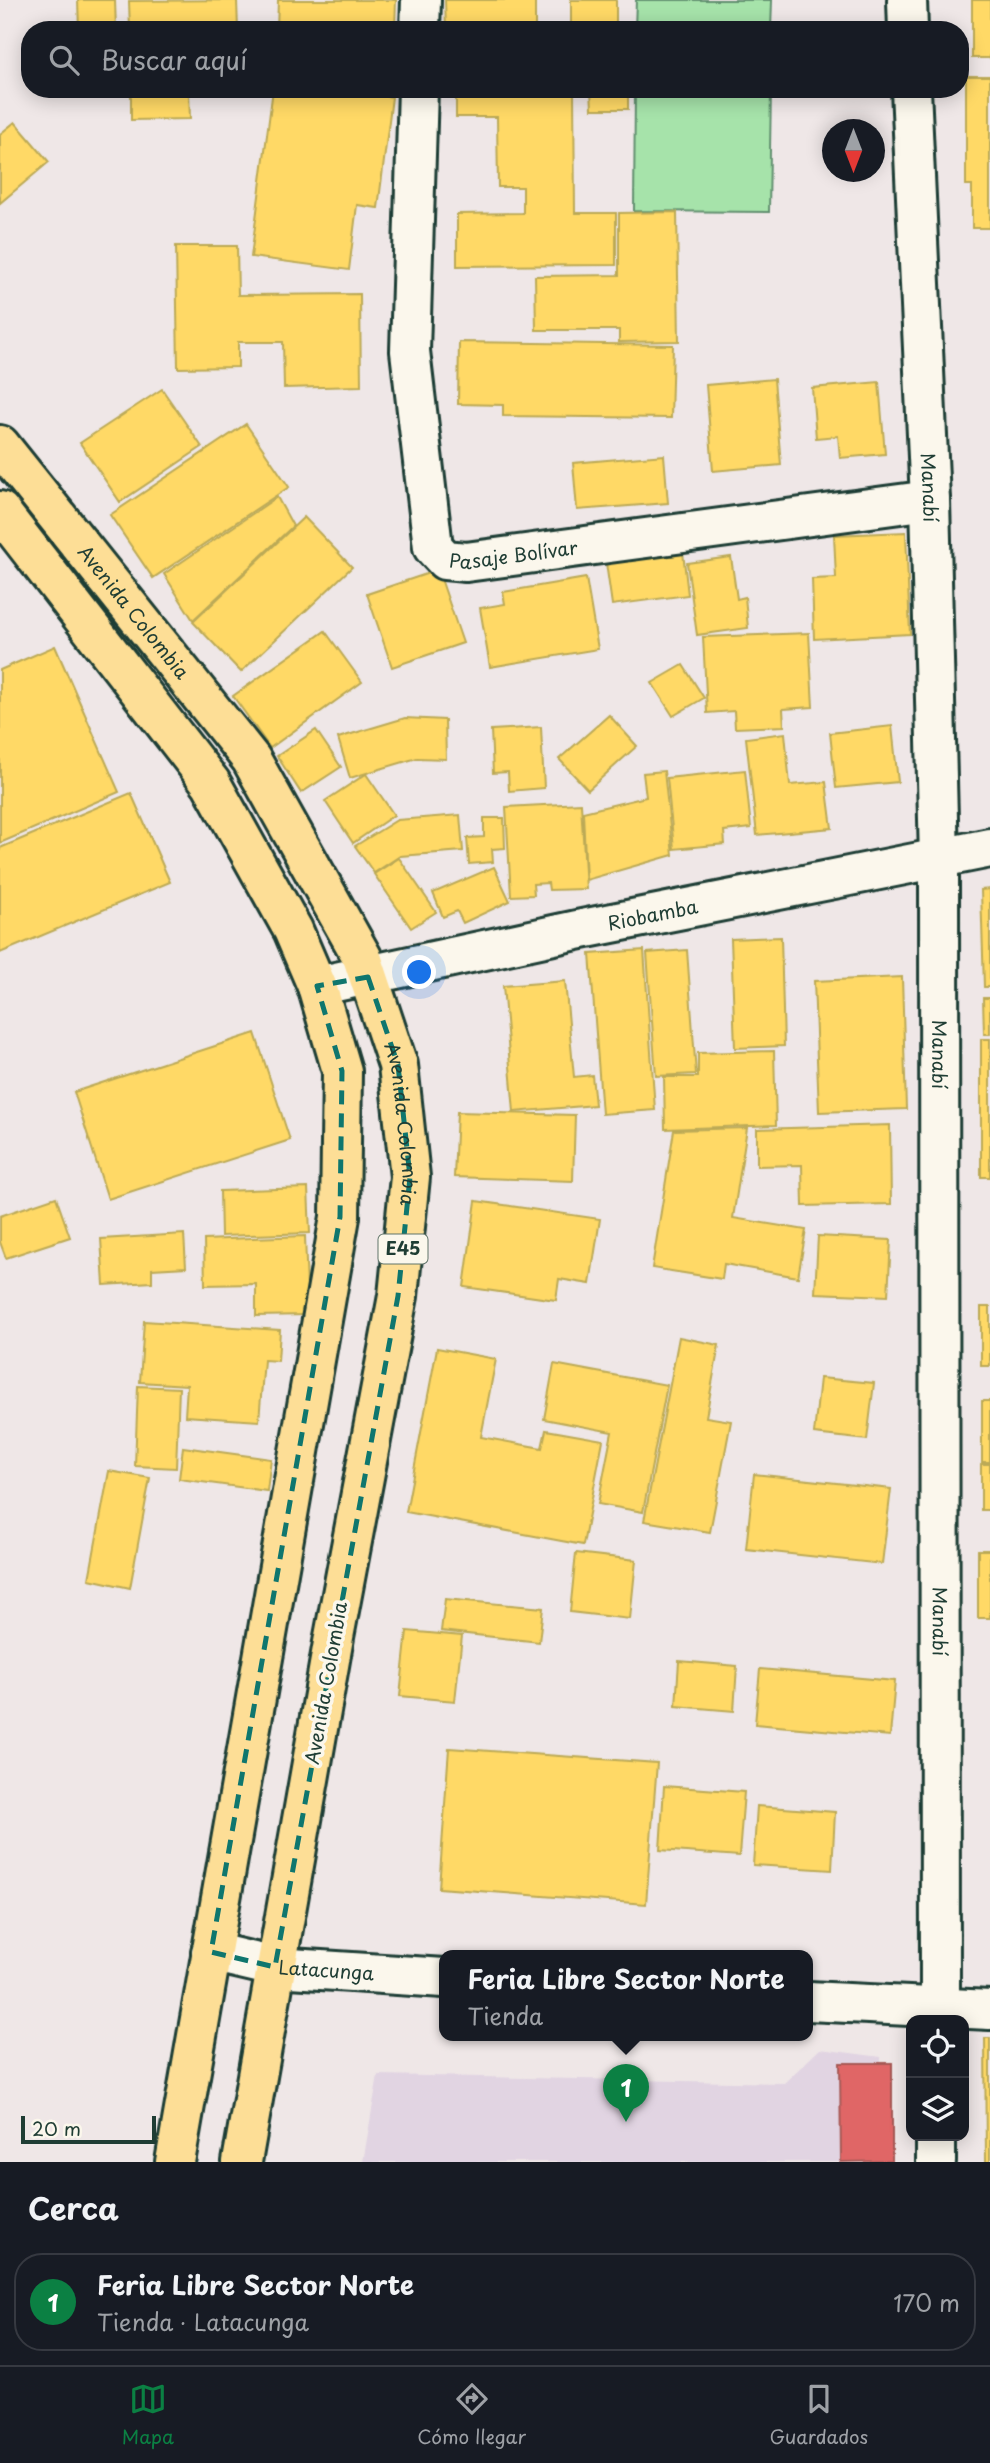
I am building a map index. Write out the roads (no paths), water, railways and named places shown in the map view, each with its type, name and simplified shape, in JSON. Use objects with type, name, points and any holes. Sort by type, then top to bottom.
[{"type":"main road","name":"Avenida Colombia","points":[[0,445],[251,759],[362,957],[398,1066],[410,1177],[398,1296],[242,2162]]},
{"type":"main road","points":[[0,510],[211,783],[293,930],[317,986],[342,1071],[340,1217],[174,2162]]},
{"type":"street","points":[[420,21],[421,0]]},
{"type":"street","points":[[907,0],[908,21]]},
{"type":"street","name":"Pasaje Bolívar","points":[[418,98],[410,351],[433,547],[445,560],[466,562],[930,500]]},
{"type":"street","name":"Manabí","points":[[911,98],[930,500],[939,859],[940,2015]]},
{"type":"street","name":"Riobamba","points":[[317,986],[577,930],[990,848]]},
{"type":"street","name":"Latacunga","points":[[211,1952],[275,1967],[439,1978]]},
{"type":"street","points":[[813,2002],[940,2015],[990,2010]]},
{"type":"street","points":[[936,2141],[936,2162]]},
{"type":"place","name":"Feria Libre Sector Norte","points":[[626,2122]]}]
